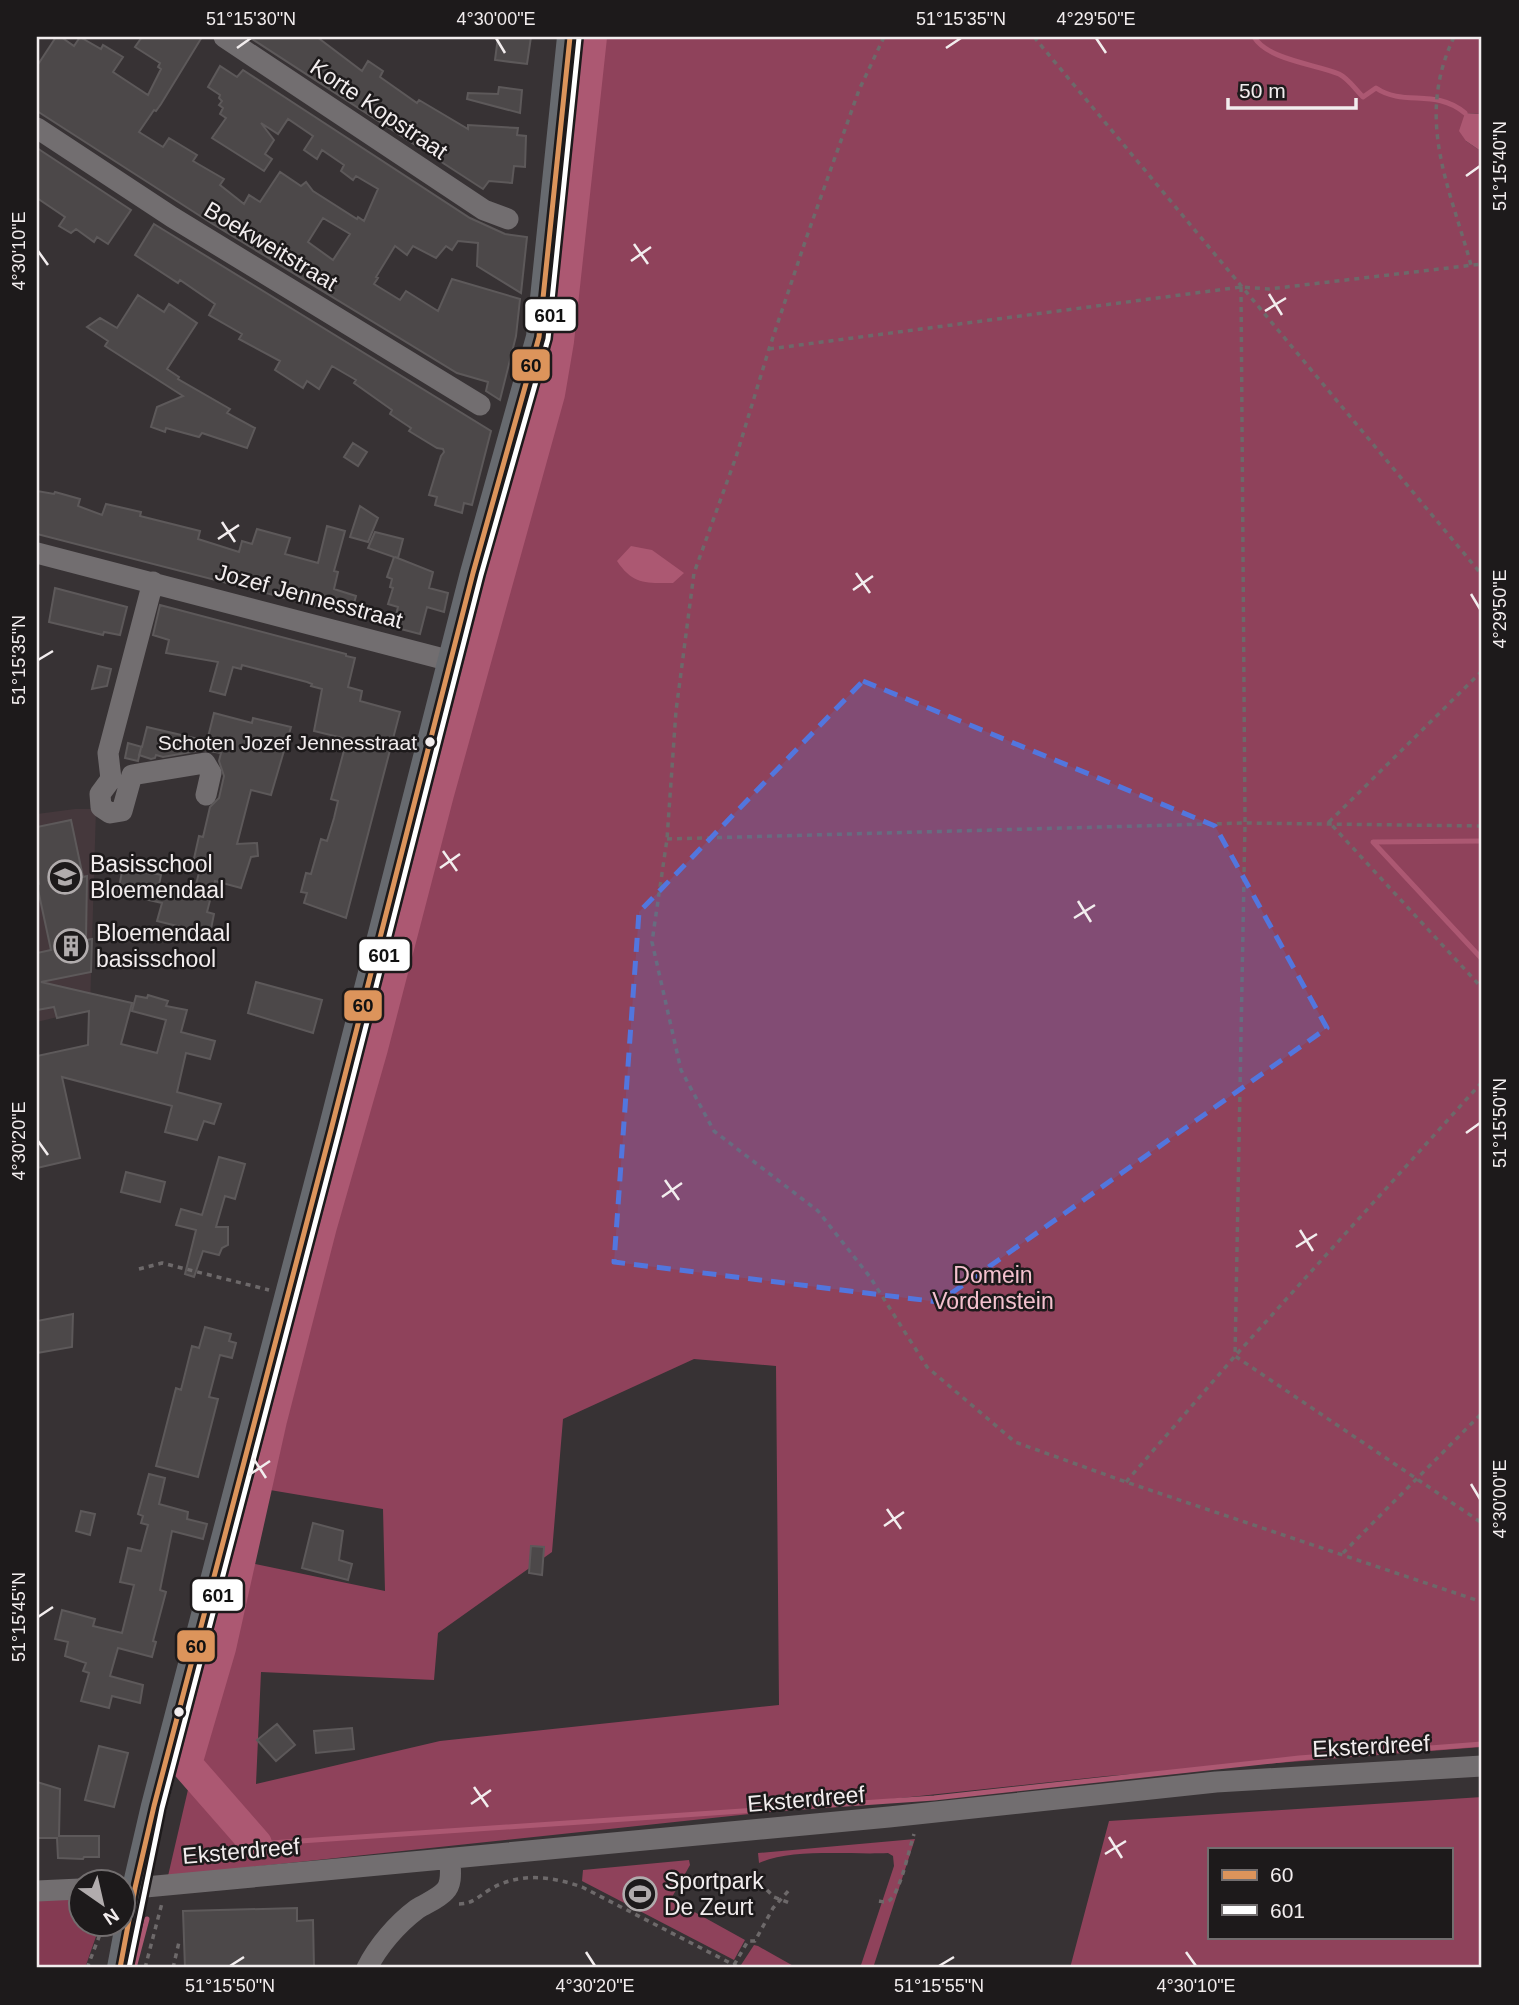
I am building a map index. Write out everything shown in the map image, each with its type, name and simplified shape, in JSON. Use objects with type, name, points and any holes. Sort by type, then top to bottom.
[{"type":"main road","points":[[136,1884],[451,662],[539,337],[570,37]]},
{"type":"main road","points":[[101,1968],[113,1938]]},
{"type":"main road","points":[[120,1968],[126,1938]]},
{"type":"street","name":"Korte Kopstraat","points":[[224,37],[484,210],[508,219]]},
{"type":"street","name":"Boekweitstraat","points":[[37,128],[172,217],[480,405]]},
{"type":"street","name":"Jozef Jennesstraat","points":[[37,553],[451,662]]},
{"type":"street","points":[[153,582],[108,753],[122,777],[205,763],[211,773],[206,795]]},
{"type":"street","name":"Eksterdreef","points":[[136,1888],[920,1814],[1216,1782],[1482,1766]]},
{"type":"street","points":[[367,1968],[373,1956],[399,1925],[416,1910],[445,1892],[450,1883],[450,1859]]},
{"type":"street","points":[[37,1891],[66,1890]]},
{"type":"path","points":[[884,37],[859,90],[769,349],[736,457],[694,573],[676,710],[667,839],[652,942],[681,1070],[715,1131],[818,1211],[870,1277],[927,1367],[1014,1442],[1482,1602]]},
{"type":"path","points":[[1034,37],[1482,575]]},
{"type":"path","points":[[1454,37],[1444,60],[1438,88],[1437,145],[1444,180],[1471,266]]},
{"type":"path","points":[[769,349],[1241,287],[1269,289],[1482,264]]},
{"type":"path","points":[[1235,1356],[1245,822],[1241,287]]},
{"type":"path","points":[[1329,822],[1482,671]]},
{"type":"path","points":[[667,839],[1245,822],[1482,826]]},
{"type":"path","points":[[1329,822],[1482,988]]},
{"type":"path","points":[[1126,1482],[1235,1356],[1482,1082]]},
{"type":"path","points":[[139,1269],[162,1263],[271,1291]]},
{"type":"path","points":[[1235,1356],[1482,1523]]},
{"type":"path","points":[[1343,1554],[1482,1413]]},
{"type":"path","points":[[879,1901],[890,1899],[897,1886],[920,1814]]},
{"type":"path","points":[[445,1892],[453,1903],[462,1905],[473,1902],[506,1881],[533,1877],[559,1879],[582,1887],[740,1968]]},
{"type":"path","points":[[145,1968],[162,1903],[176,1884]]},
{"type":"path","points":[[734,1965],[748,1941],[755,1941],[774,1908],[791,1888]]},
{"type":"path","points":[[767,1890],[774,1897],[792,1904]]},
{"type":"path","points":[[87,1968],[99,1938]]},
{"type":"path","points":[[173,1968],[179,1941]]},
{"type":"highlighted area","points":[[863,681],[1215,826],[1327,1028],[939,1302],[614,1262],[639,912]]},
{"type":"shaded area","points":[[1465,113],[1482,114],[1482,152],[1466,141],[1459,131]]},
{"type":"shaded area","points":[[631,546],[652,550],[684,573],[673,583],[635,579],[617,561]]},
{"type":"shaded area","name":"Basisschool Bloemendaal","points":[[96,809],[90,1009],[37,1022],[37,814]]},
{"type":"shaded area","points":[[66,1899],[66,1938],[95,1938],[85,1968],[37,1968],[37,1900]]},
{"type":"green space","name":"Domein Vordenstein","points":[[585,37],[1482,37],[1482,114],[1465,113],[1466,141],[1482,152],[1482,1747],[1107,1776],[168,1876],[241,1561],[385,1591],[383,1509],[258,1488],[543,395],[568,201]],"holes":[[[694,1359],[776,1366],[779,1705],[440,1741],[256,1784],[261,1672],[434,1680],[438,1633],[552,1552],[563,1419]]]},
{"type":"green space","points":[[1482,1797],[1482,1968],[1070,1968],[1109,1821]]},
{"type":"green space","points":[[915,1839],[873,1968],[860,1968],[894,1866],[893,1856],[888,1853],[804,1854],[772,1858],[759,1863],[758,1853]]},
{"type":"green space","points":[[689,1860],[690,1865],[671,1899],[745,1940],[734,1960],[582,1881],[583,1870]]},
{"type":"green space","points":[[754,1945],[797,1968],[748,1968],[741,1965]]},
{"type":"building","points":[[56,37],[61,37],[74,46],[80,37],[101,49],[103,45],[123,57],[113,72],[148,95],[161,69],[158,67],[160,63],[135,47],[142,37],[202,37],[161,104],[139,132],[163,147],[169,138],[197,155],[193,161],[224,179],[220,185],[244,204],[249,195],[260,202],[280,172],[301,186],[306,182],[313,191],[364,221],[378,189],[356,176],[353,180],[341,171],[344,165],[322,150],[317,159],[304,150],[313,136],[288,119],[278,134],[261,123],[274,140],[265,154],[272,159],[264,171],[212,138],[226,118],[220,114],[223,108],[219,105],[222,101],[220,95],[208,87],[220,66],[237,77],[243,70],[470,218],[505,234],[527,237],[521,293],[477,266],[478,243],[458,241],[452,250],[446,246],[436,258],[413,246],[407,255],[395,246],[374,284],[400,300],[406,291],[438,311],[452,279],[520,299],[516,336],[500,400],[486,391],[488,382],[457,373],[211,223],[37,111],[37,66]],"holes":[[[323,218],[350,234],[333,260],[308,242]]]},
{"type":"building","points":[[249,37],[317,37],[362,71],[368,61],[383,71],[380,77],[417,103],[419,100],[468,129],[468,125],[518,128],[517,135],[526,136],[525,167],[514,166],[512,183],[489,181],[483,189]]},
{"type":"building","points":[[498,37],[531,37],[527,64],[495,60]]},
{"type":"building","points":[[499,87],[522,90],[520,113],[467,99],[468,93],[498,94]]},
{"type":"building","points":[[37,148],[131,210],[108,244],[97,237],[94,242],[76,229],[71,233],[59,226],[65,217],[37,198]]},
{"type":"building","points":[[154,224],[491,431],[472,505],[464,503],[462,513],[435,505],[437,497],[429,495],[443,449],[409,431],[411,428],[390,414],[392,410],[354,383],[356,380],[332,366],[319,389],[307,381],[303,388],[275,370],[280,361],[239,339],[242,334],[209,315],[215,304],[180,280],[178,283],[135,255]]},
{"type":"building","points":[[138,295],[164,312],[169,304],[197,323],[167,369],[179,377],[178,379],[230,409],[227,413],[255,428],[247,448],[202,433],[199,437],[151,427],[157,407],[183,396],[105,346],[108,341],[87,327],[100,318],[117,328]]},
{"type":"building","points":[[353,443],[367,452],[358,466],[344,457]]},
{"type":"building","points":[[37,491],[55,492],[80,499],[78,506],[102,515],[106,504],[141,512],[140,516],[200,531],[198,539],[239,552],[242,541],[252,544],[257,529],[290,538],[285,554],[318,563],[327,526],[345,531],[334,571],[338,572],[334,589],[356,596],[351,615],[37,534]]},
{"type":"building","points":[[360,506],[378,518],[368,542],[350,537]]},
{"type":"building","points":[[375,532],[403,539],[398,558],[395,557],[433,572],[429,588],[448,593],[444,612],[427,607],[420,634],[393,627],[398,607],[388,604],[393,588],[390,587],[392,579],[387,577],[394,557],[368,548]]},
{"type":"building","points":[[55,588],[127,607],[120,635],[104,632],[103,635],[49,622]]},
{"type":"building","points":[[160,605],[355,658],[348,687],[362,691],[360,701],[400,712],[346,918],[304,903],[307,893],[301,892],[306,873],[311,874],[321,839],[327,841],[334,818],[338,801],[331,799],[347,739],[314,731],[322,689],[307,682],[242,665],[241,669],[233,667],[225,695],[210,691],[218,662],[166,653],[169,640],[153,635]]},
{"type":"building","points":[[98,666],[111,669],[107,686],[92,689]]},
{"type":"building","points":[[214,713],[252,723],[253,718],[291,727],[271,795],[251,790],[237,844],[257,843],[258,856],[251,857],[241,888],[215,881],[207,912],[214,914],[210,934],[157,921],[162,903],[118,893],[123,866],[161,875],[159,885],[194,892],[201,865],[193,863],[199,836],[203,837],[210,807],[219,798],[224,776],[219,761],[221,753],[203,750],[163,757],[156,755],[151,759],[139,755],[138,761],[125,758],[128,743],[142,747],[147,727],[207,741]]},
{"type":"building","points":[[71,820],[83,877],[87,876],[86,940],[92,939],[91,972],[41,982],[132,1003],[121,1044],[157,1053],[166,1020],[132,1011],[136,996],[147,998],[148,995],[168,1001],[166,1006],[187,1010],[181,1032],[215,1041],[210,1059],[186,1053],[177,1092],[221,1104],[214,1124],[204,1121],[197,1140],[165,1132],[172,1106],[62,1077],[80,1158],[37,1168],[37,1056],[88,1045],[89,1011],[57,1018],[54,1007],[37,1010],[37,953],[51,950],[37,885],[37,827]]},
{"type":"building","points":[[256,982],[322,1000],[313,1033],[248,1013]]},
{"type":"building","points":[[219,1157],[245,1164],[235,1199],[225,1196],[216,1227],[228,1227],[228,1245],[222,1248],[219,1255],[203,1251],[194,1277],[185,1274],[196,1230],[176,1225],[181,1209],[202,1215]]},
{"type":"building","points":[[126,1172],[165,1182],[160,1202],[121,1192]]},
{"type":"building","points":[[73,1314],[72,1347],[37,1353],[37,1321]]},
{"type":"building","points":[[205,1327],[231,1334],[229,1341],[236,1343],[232,1358],[220,1355],[209,1397],[218,1399],[198,1477],[156,1466],[176,1388],[181,1390],[192,1346],[199,1348]]},
{"type":"building","points":[[149,1474],[165,1478],[159,1504],[188,1512],[187,1519],[207,1524],[203,1539],[172,1531],[160,1590],[166,1592],[153,1641],[156,1642],[152,1657],[118,1648],[110,1676],[143,1685],[140,1703],[112,1696],[109,1708],[81,1701],[89,1673],[83,1671],[86,1663],[65,1656],[68,1642],[55,1639],[62,1610],[95,1619],[93,1626],[122,1633],[134,1585],[120,1582],[128,1548],[141,1551],[148,1525],[141,1523],[143,1516],[138,1514]]},
{"type":"building","points":[[81,1511],[95,1514],[90,1535],[76,1531]]},
{"type":"building","points":[[313,1523],[343,1531],[339,1560],[352,1564],[348,1580],[302,1568]]},
{"type":"building","points":[[531,1546],[544,1547],[542,1575],[529,1573]]},
{"type":"building","points":[[277,1724],[295,1745],[276,1761],[257,1740]]},
{"type":"building","points":[[352,1728],[354,1749],[316,1753],[314,1731]]},
{"type":"building","points":[[99,1746],[128,1753],[114,1807],[85,1800]]},
{"type":"building","points":[[37,1782],[60,1789],[59,1836],[99,1836],[99,1857],[58,1858],[57,1838],[37,1838]]},
{"type":"building","points":[[297,1908],[297,1921],[313,1920],[314,1968],[185,1968],[183,1911]]},
{"type":"waterway","points":[[256,1844],[186,1764],[220,1648],[271,1420],[321,1226],[372,1048],[438,794],[549,394],[558,341],[591,37]]},
{"type":"waterway","points":[[1254,37],[1261,45],[1281,56],[1339,74],[1363,97],[1376,88],[1387,94],[1442,101],[1465,113]]},
{"type":"waterway","points":[[1482,841],[1373,842],[1482,959]]},
{"type":"waterway","points":[[256,1844],[934,1798],[1299,1758],[1482,1744]]},
{"type":"waterway","points":[[134,1968],[147,1919]]},
{"type":"transit line","name":"60","points":[[120,1968],[154,1806],[473,573],[539,337],[570,37]]},
{"type":"transit line","name":"601","points":[[129,1968],[162,1808],[481,575],[548,339],[579,38]]},
{"type":"place","name":"Schoten Jozef Jennesstraat","points":[[430,742]]},
{"type":"place","name":"Basisschool Bloemendaal","points":[[65,877]]},
{"type":"place","name":"Bloemendaal basisschool","points":[[71,946]]},
{"type":"place","name":"Sportpark De Zeurt","points":[[640,1894]]}]
